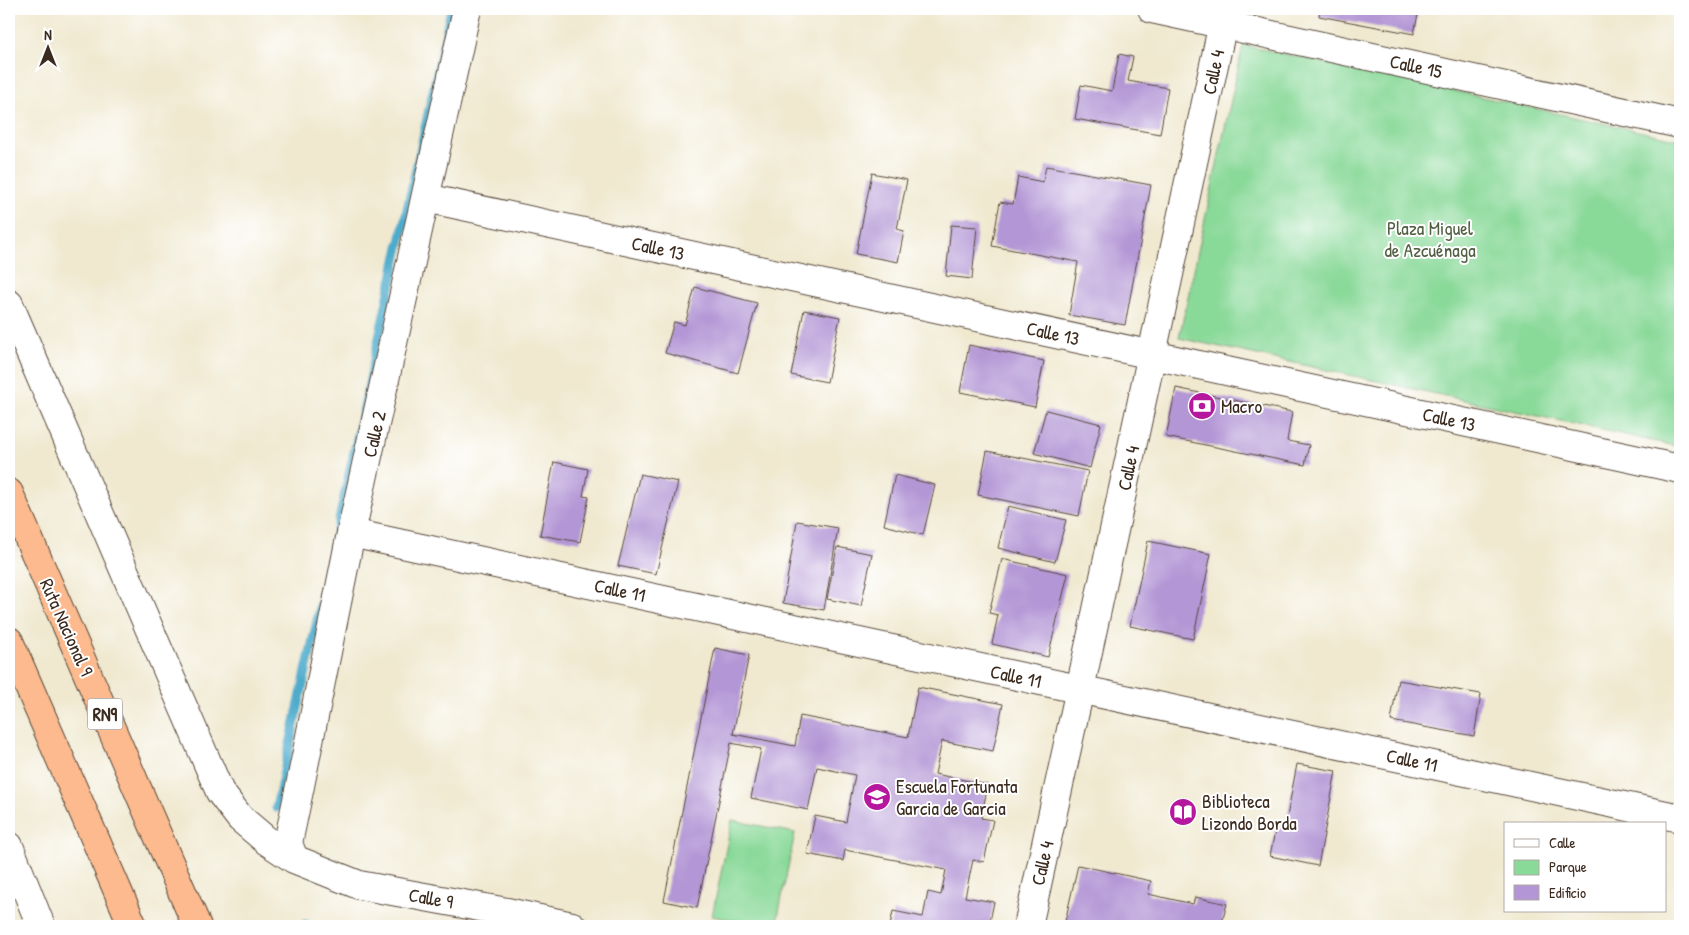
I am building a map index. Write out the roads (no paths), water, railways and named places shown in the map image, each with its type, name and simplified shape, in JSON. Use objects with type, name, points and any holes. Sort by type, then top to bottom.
[{"type":"highway","name":"Ruta Nacional 9","points":[[9,493],[197,926]]},
{"type":"highway","points":[[9,641],[133,926]]},
{"type":"street","name":"Calle 2","points":[[294,859],[288,843],[351,533],[467,9]]},
{"type":"street","name":"Calle 15","points":[[1152,9],[1225,16],[1680,124]]},
{"type":"street","name":"Calle 4","points":[[1028,926],[1225,16]]},
{"type":"street","name":"Calle 13","points":[[426,198],[1680,470]]},
{"type":"street","name":"Calle 9","points":[[9,304],[220,792],[240,818],[267,841],[294,859],[359,885],[508,912],[572,926]]},
{"type":"street","name":"Calle 11","points":[[351,533],[1680,818]]},
{"type":"street","points":[[9,846],[41,926]]},
{"type":"street","points":[[508,912],[536,926]]},
{"type":"waterway","points":[[276,808],[451,9]]},
{"type":"place","name":"Macro","points":[[1202,406]]},
{"type":"place","name":"Escuela Fortunata Garcia de Garcia","points":[[877,797]]},
{"type":"place","name":"Biblioteca Lizondo Borda","points":[[1183,812]]},
{"type":"park label","name":"Plaza Miguel de Azcuénaga","points":[[1430,239]]}]
